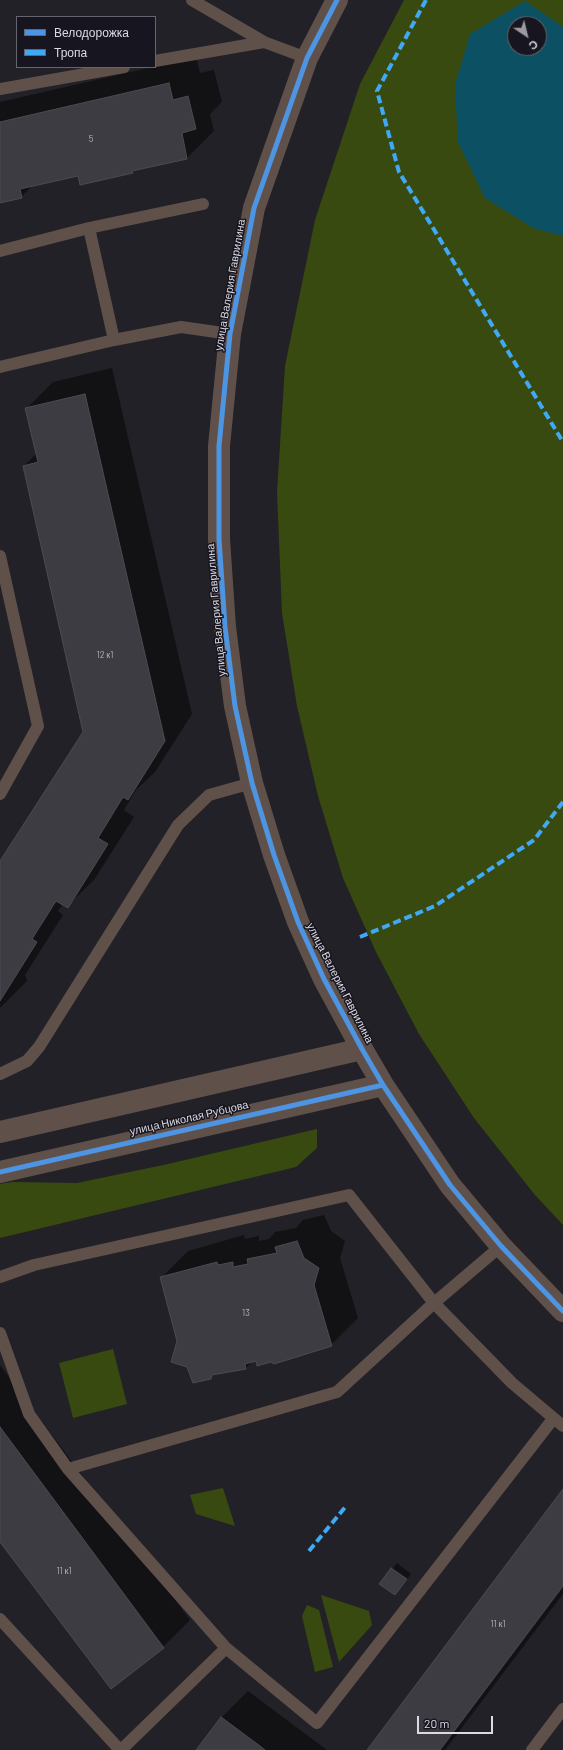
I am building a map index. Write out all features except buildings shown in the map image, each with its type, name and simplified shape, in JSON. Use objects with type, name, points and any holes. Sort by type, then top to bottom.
[{"type":"street","name":"улица Валерия Гаврилина","points":[[337,0],[308,58],[254,208],[230,334],[219,446],[219,539],[225,627],[234,698],[252,783],[274,855],[298,922],[324,979],[383,1085],[450,1185],[501,1246],[563,1311]]},
{"type":"street","points":[[1,1131],[362,1049]]},
{"type":"street","name":"улица Николая Рубцова","points":[[0,1172],[383,1085]]},
{"type":"lane","points":[[192,0],[264,42],[308,58]]},
{"type":"lane","points":[[156,61],[264,42]]},
{"type":"lane","points":[[0,89],[118,68]]},
{"type":"lane","points":[[0,251],[89,228],[203,204]]},
{"type":"lane","points":[[89,228],[114,340]]},
{"type":"lane","points":[[0,367],[114,340],[181,327],[230,334]]},
{"type":"lane","points":[[0,556],[38,726],[0,794]]},
{"type":"lane","points":[[0,1074],[27,1061],[39,1047],[178,825],[209,795],[252,783]]},
{"type":"lane","points":[[0,1277],[34,1265],[349,1195],[434,1303],[512,1383],[558,1423],[317,1724],[226,1648],[68,1469],[29,1414],[0,1333]]},
{"type":"lane","points":[[68,1469],[337,1392],[434,1303],[501,1246]]},
{"type":"lane","points":[[0,1619],[120,1750],[226,1648]]},
{"type":"lane","points":[[532,1750],[563,1709]]},
{"type":"green space","points":[[404,0],[563,0],[563,1225],[535,1195],[474,1118],[419,1034],[376,952],[343,878],[318,796],[297,706],[282,613],[277,492],[285,366],[315,220],[360,84]]},
{"type":"green space","points":[[317,1129],[317,1148],[296,1167],[0,1238],[0,1184],[12,1182],[77,1183],[168,1164]]},
{"type":"green space","points":[[113,1349],[127,1404],[73,1418],[59,1363]]},
{"type":"green space","points":[[223,1488],[235,1526],[196,1514],[190,1495]]},
{"type":"green space","points":[[321,1595],[369,1611],[372,1625],[339,1662]]},
{"type":"green space","points":[[307,1605],[319,1610],[333,1667],[315,1672],[302,1616]]},
{"type":"water","points":[[525,1],[547,16],[507,16],[507,56],[547,56],[547,16],[563,27],[563,236],[533,228],[485,198],[458,142],[455,85],[470,34]]},
{"type":"marked path","points":[[426,0],[377,91],[399,172],[563,442]]},
{"type":"marked path","points":[[360,937],[435,906],[534,840],[563,802]]},
{"type":"marked path","points":[[309,1551],[347,1505]]},
{"type":"cycle path","points":[[337,0],[307,58],[254,208],[230,334],[219,446],[219,539],[225,627],[235,706],[252,783],[274,855],[298,922],[324,979],[383,1085],[450,1185],[501,1246],[563,1311]]},
{"type":"cycle path","points":[[0,1172],[383,1085]]}]
